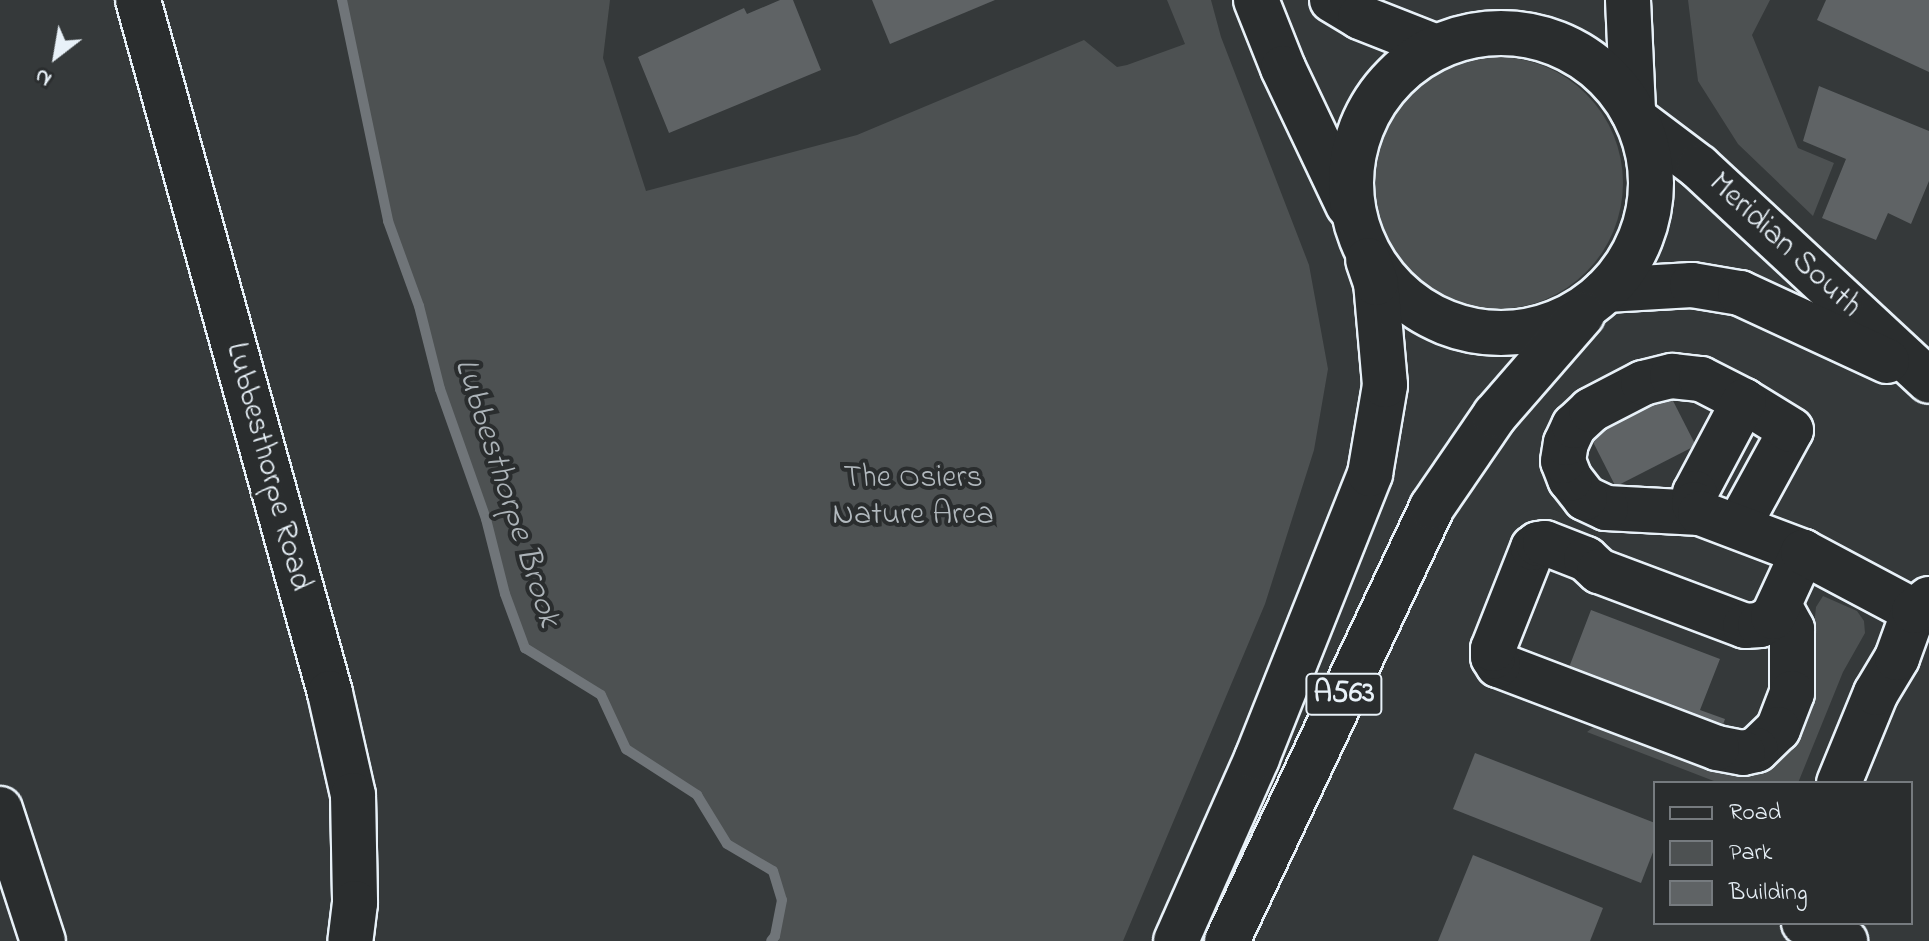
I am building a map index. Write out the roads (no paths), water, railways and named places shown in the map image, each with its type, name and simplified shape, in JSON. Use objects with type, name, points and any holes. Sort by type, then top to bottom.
[{"type":"main road","name":"Lubbesthorpe Road","points":[[138,0],[330,693],[350,781],[355,903],[350,941]]},
{"type":"main road","points":[[1256,0],[1283,68],[1357,226],[1392,287],[1424,312],[1462,328],[1482,332],[1523,331],[1562,320],[1601,294],[1633,254],[1649,210],[1649,156],[1635,116],[1628,0]]},
{"type":"main road","points":[[1332,0],[1360,17],[1441,45],[1489,33],[1532,36],[1553,42],[1591,63],[1607,77],[1635,116]]},
{"type":"main road","points":[[1357,226],[1350,177],[1357,137],[1365,118],[1387,84],[1441,45],[1479,0]]},
{"type":"main road","name":"Meridian South","points":[[1635,116],[1699,167],[1927,379]]},
{"type":"main road","name":"A563","points":[[1176,941],[1257,758],[1370,474],[1384,397],[1384,348],[1376,283],[1357,226]]},
{"type":"main road","name":"Meridian South","points":[[1601,294],[1692,285],[1740,293],[1927,379]]},
{"type":"main road","name":"A563","points":[[1227,941],[1432,507],[1495,415],[1601,294]]},
{"type":"main road","points":[[1672,376],[1701,379],[1791,430],[1720,519],[1606,508],[1585,498],[1570,479],[1563,461],[1566,443],[1574,426],[1591,410],[1643,383],[1672,376]]},
{"type":"main road","points":[[1744,401],[1695,493],[1694,504],[1720,519],[1803,552],[1887,593],[1922,605],[1876,693],[1840,781]]},
{"type":"main road","points":[[1780,607],[1792,629],[1792,693],[1778,729],[1756,750],[1730,753],[1498,665],[1493,649],[1533,548],[1545,543],[1586,559],[1599,571],[1745,626],[1760,625],[1780,607],[1803,552]]},
{"type":"main road","points":[[0,809],[43,941]]},
{"type":"waterway","name":"Lubbesthorpe Brook","points":[[342,0],[388,221],[419,306],[440,389],[486,519],[505,594],[525,648],[601,695],[626,749],[697,795],[727,844],[773,871],[782,900],[775,936],[771,941]]},
{"type":"park label","name":"The Osiers Nature Area","points":[[913,498]]}]
